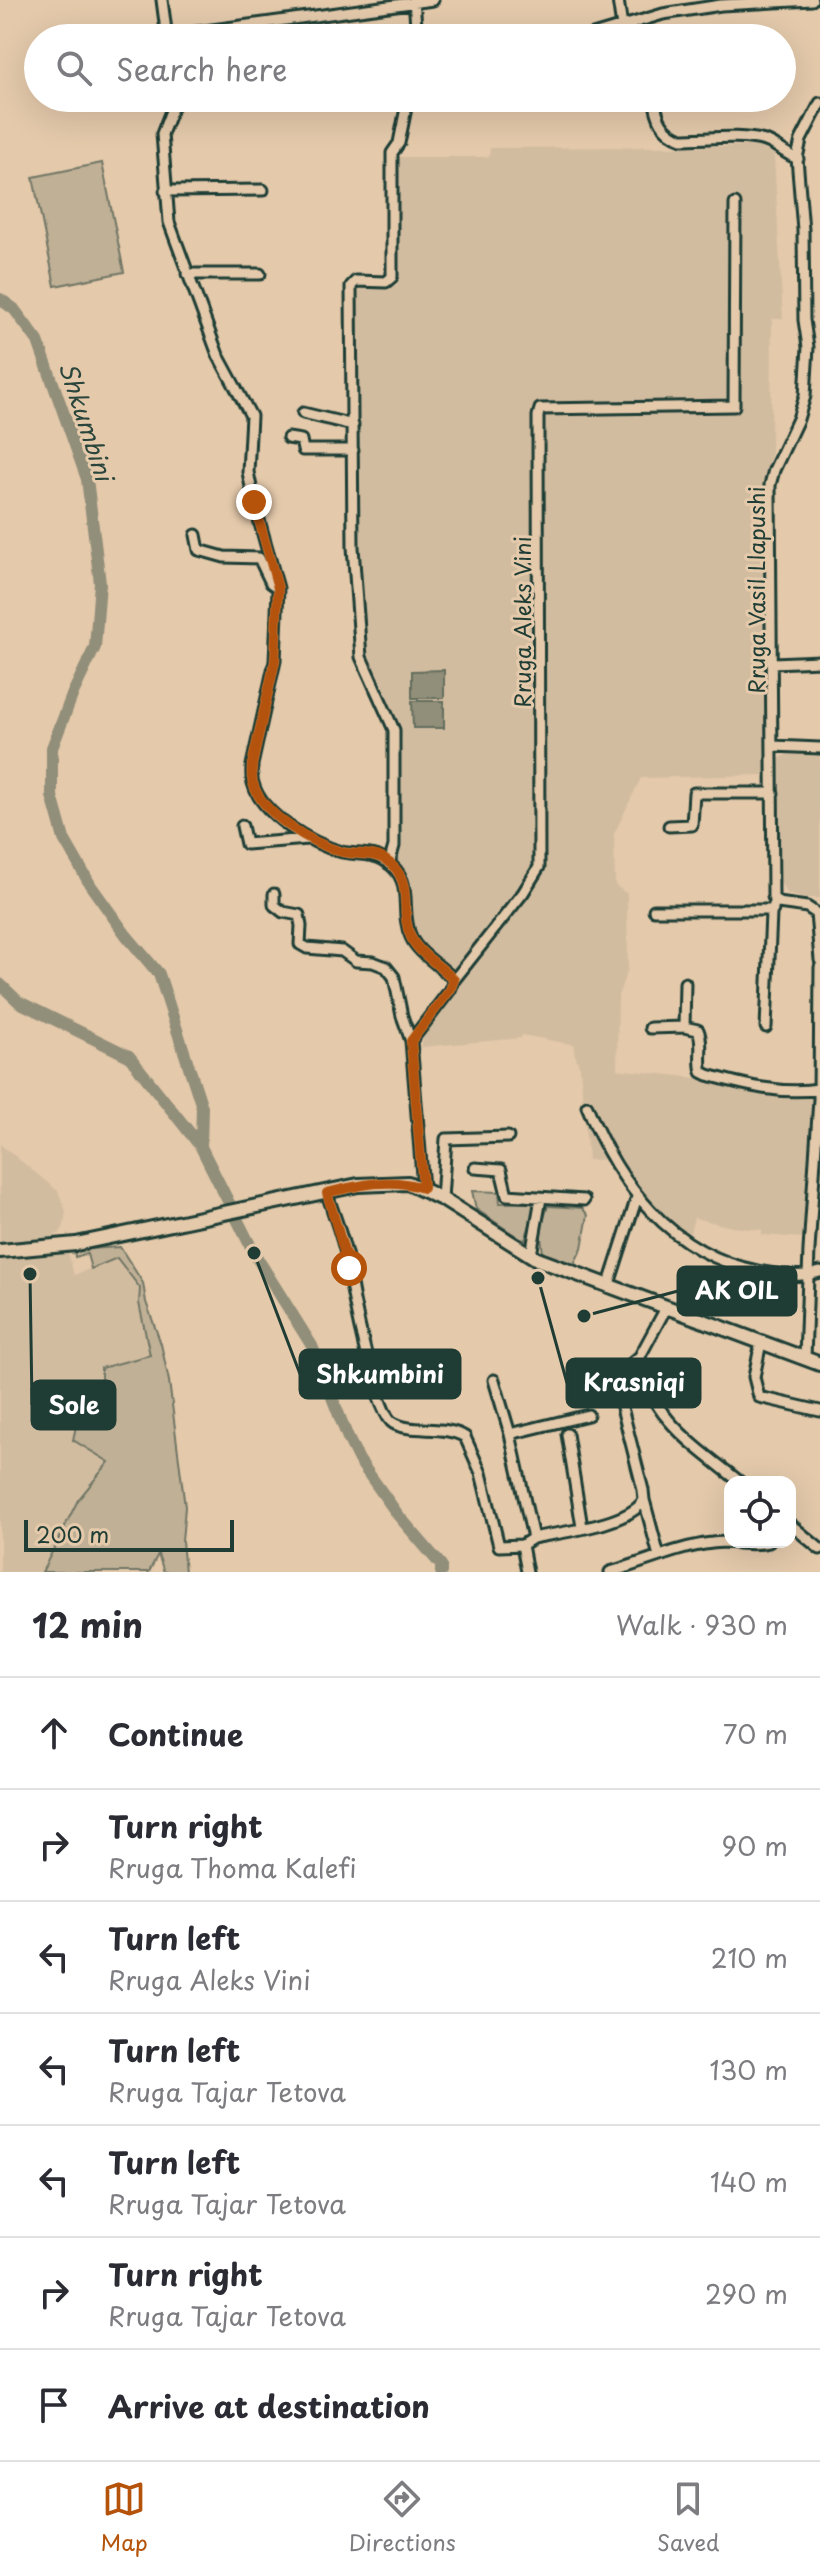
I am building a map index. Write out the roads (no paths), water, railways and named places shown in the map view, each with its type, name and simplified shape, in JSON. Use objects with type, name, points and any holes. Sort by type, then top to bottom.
[{"type":"main road","points":[[0,1251],[76,1244],[382,1182],[408,1183],[442,1199],[531,1255],[608,1287],[820,1364]]},
{"type":"street","points":[[162,0],[165,24]]},
{"type":"street","points":[[256,24],[433,0]]},
{"type":"street","points":[[618,0],[622,24]]},
{"type":"street","points":[[631,24],[663,14],[721,5],[812,0]]},
{"type":"street","points":[[414,1],[416,24]]},
{"type":"street","name":"Rruga Vasil Llapushi","points":[[766,1027],[774,906],[770,485],[803,406],[807,361],[798,159],[801,140],[820,105]]},
{"type":"street","points":[[171,112],[162,134],[165,191],[172,233],[218,355],[251,416],[248,472],[278,588],[275,661],[252,765],[252,781],[259,797],[272,811],[308,839],[341,851],[377,857],[389,864],[404,882],[411,938],[454,980]]},
{"type":"street","points":[[389,864],[394,846],[394,730],[359,651],[353,547],[351,286],[356,281],[386,282],[392,277],[392,153],[399,143],[405,112]]},
{"type":"street","points":[[658,112],[665,131],[673,136],[682,139],[768,141],[781,152],[798,159]]},
{"type":"street","points":[[165,191],[263,190]]},
{"type":"street","name":"Rruga Aleks Vini","points":[[411,1041],[450,990],[454,980],[523,893],[539,867],[540,409],[734,406],[735,204]]},
{"type":"street","points":[[187,274],[260,274]]},
{"type":"street","points":[[303,413],[353,425]]},
{"type":"street","points":[[288,438],[301,440],[303,450],[353,450]]},
{"type":"street","points":[[196,535],[199,550],[224,557],[259,558],[271,583],[278,588]]},
{"type":"street","points":[[773,663],[820,661]]},
{"type":"street","points":[[773,746],[820,748]]},
{"type":"street","points":[[669,826],[692,825],[694,793],[773,793]]},
{"type":"street","points":[[242,826],[246,844],[308,839]]},
{"type":"street","points":[[274,894],[274,905],[283,912],[299,915],[300,944],[307,948],[342,951],[356,961],[386,967],[394,977],[411,1041],[423,1188]]},
{"type":"street","points":[[654,910],[807,907],[816,913],[820,960]]},
{"type":"street","points":[[805,1358],[819,1109],[820,967]]},
{"type":"street","points":[[684,1027],[685,983]]},
{"type":"street","points":[[650,1028],[684,1027],[698,1030],[701,1035],[702,1072],[708,1075],[749,1087],[819,1089]]},
{"type":"street","points":[[587,1106],[610,1157],[637,1197],[669,1229],[710,1255],[740,1267],[820,1284]]},
{"type":"street","points":[[442,1199],[446,1139],[508,1137]]},
{"type":"street","points":[[475,1168],[501,1170],[507,1195],[584,1200]]},
{"type":"street","points":[[321,1195],[349,1268],[372,1378],[388,1419],[396,1424],[465,1437],[481,1473],[498,1545],[522,1545],[533,1538],[624,1516],[639,1508],[644,1500]]},
{"type":"street","points":[[608,1287],[637,1197]]},
{"type":"street","points":[[531,1255],[541,1198]]},
{"type":"street","points":[[807,1281],[820,1272]]},
{"type":"street","points":[[659,1556],[617,1388],[623,1371],[640,1356],[666,1308]]},
{"type":"street","points":[[761,1342],[754,1377],[759,1397],[820,1411]]},
{"type":"street","points":[[640,1356],[648,1389],[661,1411],[680,1434],[732,1476]]},
{"type":"street","points":[[494,1380],[510,1434],[533,1538]]},
{"type":"street","points":[[510,1434],[588,1415]]},
{"type":"street","points":[[567,1434],[582,1527]]},
{"type":"street","points":[[796,1530],[820,1549]]},
{"type":"street","points":[[610,1572],[659,1556],[711,1543],[724,1543]]},
{"type":"street","points":[[522,1545],[527,1572]]},
{"type":"waterway","name":"Shkumbini","points":[[0,299],[14,309],[38,341],[87,479],[100,583],[95,647],[52,748],[52,796],[64,839],[91,886],[159,974],[202,1107],[201,1147]]},
{"type":"waterway","name":"Shkumbini","points":[[0,984],[19,1002],[129,1056],[201,1147],[254,1253],[312,1346],[359,1460],[398,1515],[441,1565],[441,1572]]},
{"type":"place","name":"Shkumbini","points":[[254,1253]]},
{"type":"place","name":"Sole","points":[[30,1274]]},
{"type":"place","name":"Krasniqi","points":[[538,1278]]},
{"type":"place","name":"AK OIL","points":[[584,1316]]}]
